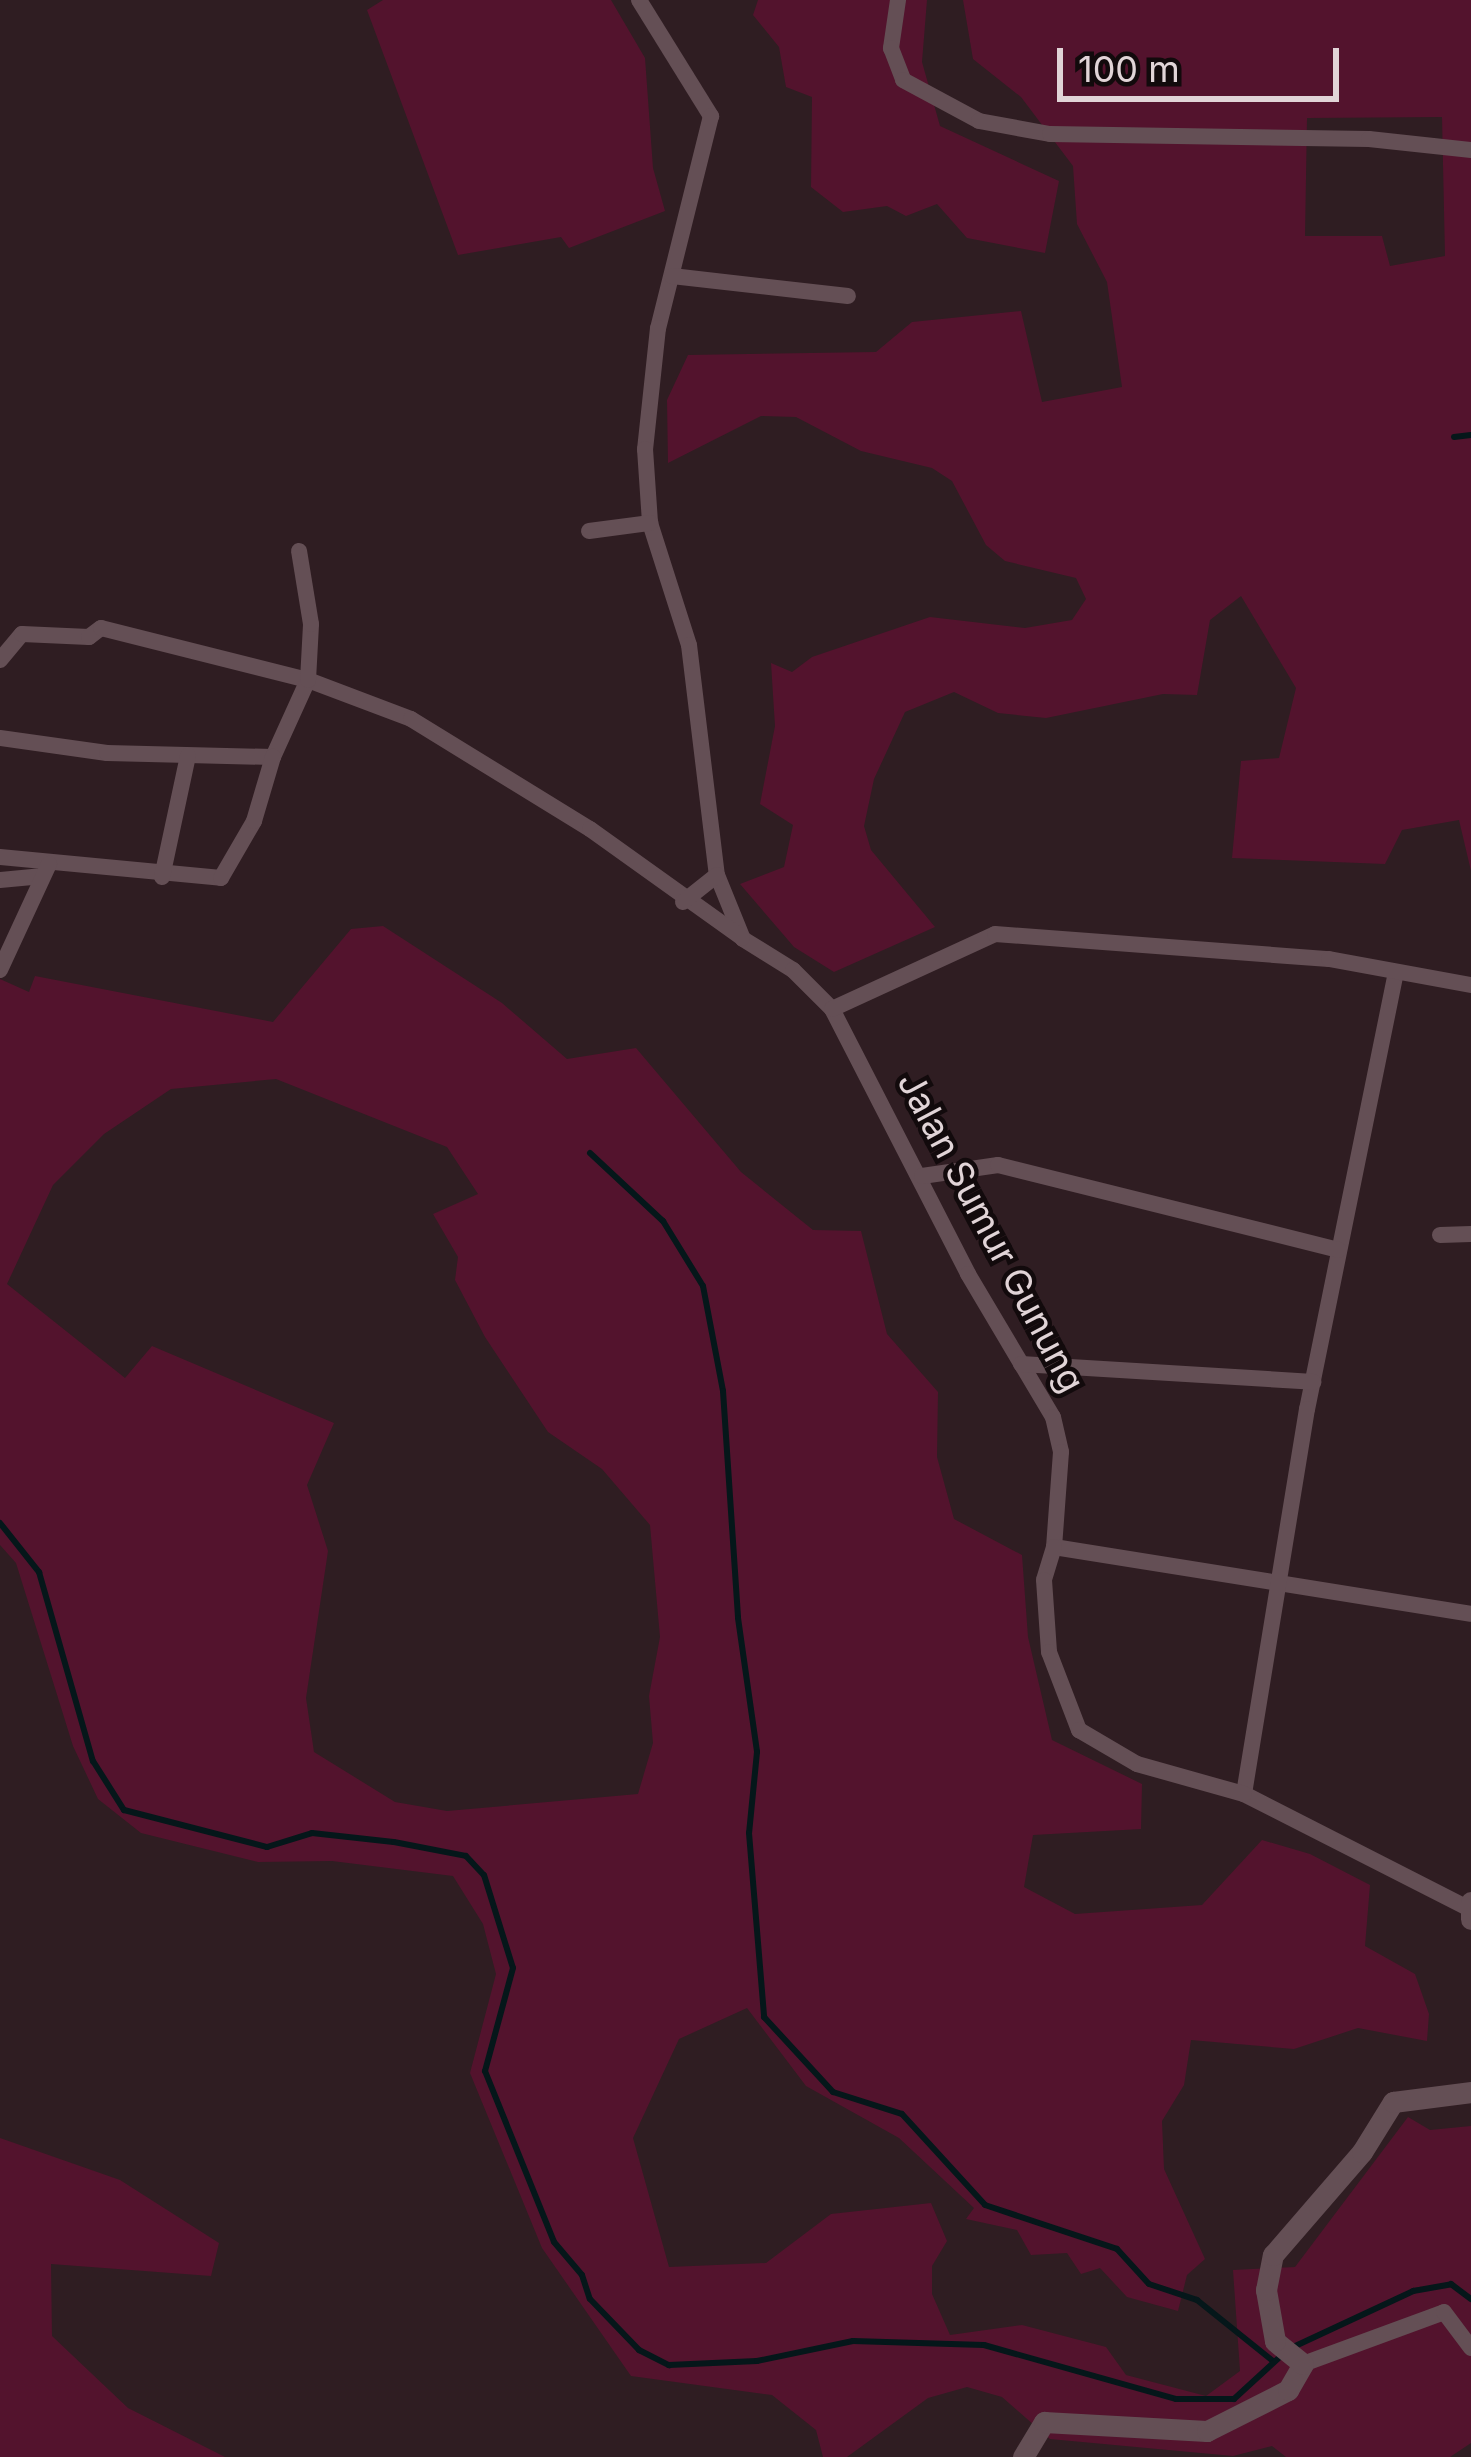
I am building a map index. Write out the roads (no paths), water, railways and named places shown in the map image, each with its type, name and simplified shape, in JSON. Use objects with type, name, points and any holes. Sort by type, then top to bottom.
[{"type":"street","points":[[639,0],[711,116],[650,376],[650,523],[689,645],[716,875],[743,939]]},
{"type":"street","points":[[898,0],[891,48],[903,80],[994,125],[1471,150]]},
{"type":"street","points":[[672,276],[848,296]]},
{"type":"street","points":[[589,531],[650,523]]},
{"type":"street","points":[[0,857],[46,870],[162,877],[221,878],[232,869],[308,680],[311,624],[299,551]]},
{"type":"street","name":"Jalan Sumur Gunung","points":[[0,660],[22,634],[89,637],[101,628],[308,680],[411,718],[625,852],[683,902],[793,970],[832,1009],[1053,1417],[1061,1451],[1054,1546],[1044,1580],[1049,1652],[1079,1730],[1137,1763],[1244,1794],[1470,1910]]},
{"type":"street","points":[[0,738],[188,756],[273,758]]},
{"type":"street","points":[[162,877],[188,756]]},
{"type":"street","points":[[0,880],[46,870]]},
{"type":"street","points":[[0,970],[46,870]]},
{"type":"street","points":[[683,902],[716,875]]},
{"type":"street","points":[[832,1009],[995,934],[1396,972],[1471,985]]},
{"type":"street","points":[[1244,1794],[1252,1713],[1280,1586],[1313,1382],[1396,972]]},
{"type":"street","points":[[922,1176],[998,1166],[1339,1250]]},
{"type":"street","points":[[1440,1235],[1471,1234]]},
{"type":"street","points":[[1021,1364],[1313,1382]]},
{"type":"street","points":[[1054,1546],[1280,1586],[1471,1613]]},
{"type":"street","points":[[1023,2457],[1048,2421],[1207,2431],[1288,2390],[1290,2354],[1266,2290],[1273,2255],[1362,2152],[1384,2112],[1405,2096],[1471,2092]]},
{"type":"street","points":[[1290,2354],[1444,2312],[1471,2348]]},
{"type":"waterway","points":[[1454,437],[1471,435]]},
{"type":"waterway","points":[[590,1153],[663,1221],[703,1286],[723,1391],[738,1618],[757,1752],[749,1833],[764,2017],[833,2092],[902,2114],[985,2205],[1117,2249],[1149,2284],[1197,2300],[1273,2361]]},
{"type":"waterway","points":[[0,1523],[39,1572],[93,1761],[124,1810],[267,1847],[312,1833],[394,1842],[466,1856],[484,1875],[513,1968],[485,2071],[554,2242],[582,2275],[590,2299],[639,2350],[669,2365],[757,2361],[853,2341],[984,2345],[1176,2399],[1234,2399],[1281,2356]]},
{"type":"waterway","points":[[1291,2348],[1413,2291],[1451,2284],[1471,2299]]}]
